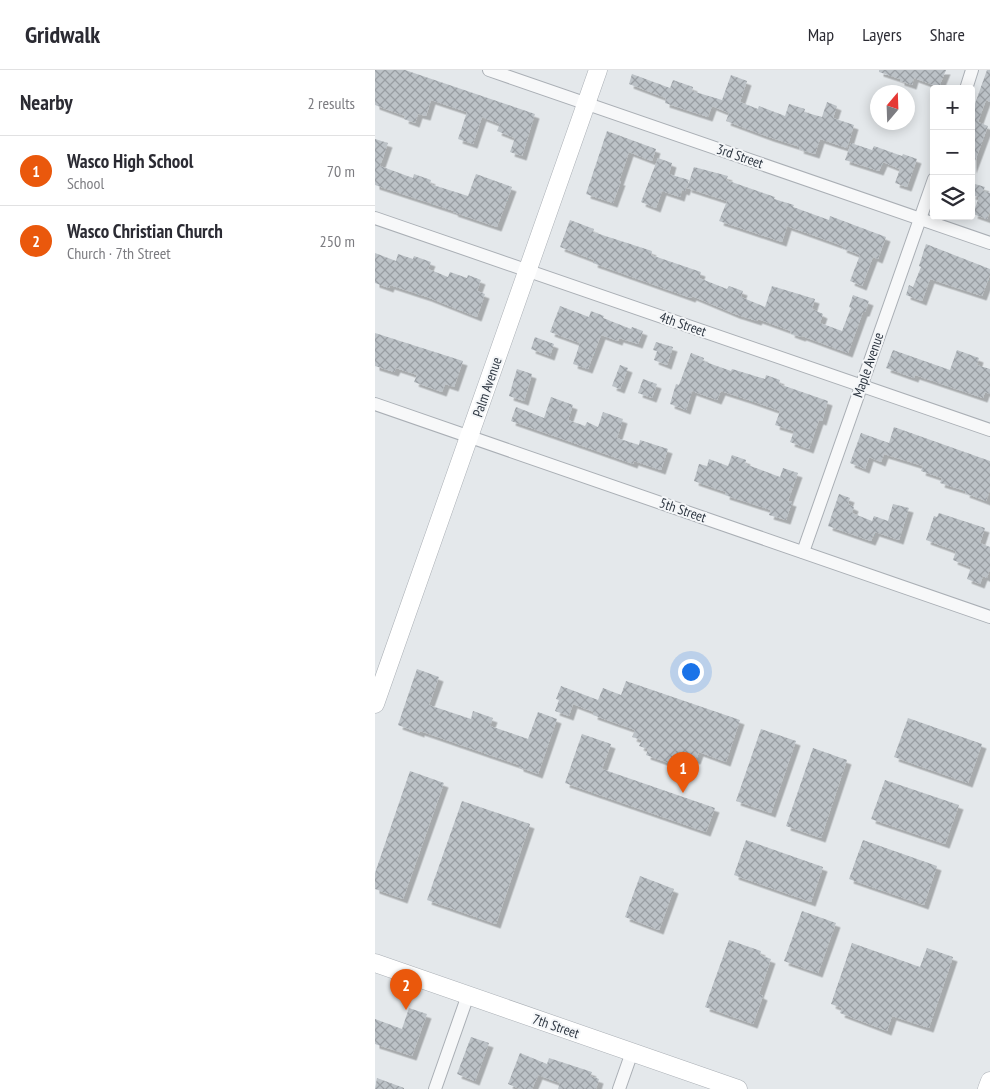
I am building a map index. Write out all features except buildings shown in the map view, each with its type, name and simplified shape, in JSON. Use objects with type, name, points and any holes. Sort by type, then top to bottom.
[{"type":"main road","name":"Palm Avenue","points":[[375,704],[598,70]]},
{"type":"main road","name":"7th Street","points":[[375,963],[738,1089]]},
{"type":"main road","points":[[987,1089],[990,1081]]},
{"type":"street","name":"3rd Street","points":[[489,70],[990,243]]},
{"type":"street","points":[[966,85],[972,70]]},
{"type":"street","name":"Maple Avenue","points":[[803,552],[930,190]]},
{"type":"street","name":"4th Street","points":[[375,218],[990,430]]},
{"type":"street","name":"5th Street","points":[[375,404],[990,617]]},
{"type":"street","points":[[435,1089],[468,995]]},
{"type":"street","points":[[619,1089],[632,1052]]},
{"type":"place","name":"Wasco High School","points":[[683,793]]},
{"type":"place","name":"Wasco Christian Church","points":[[406,1010]]}]
